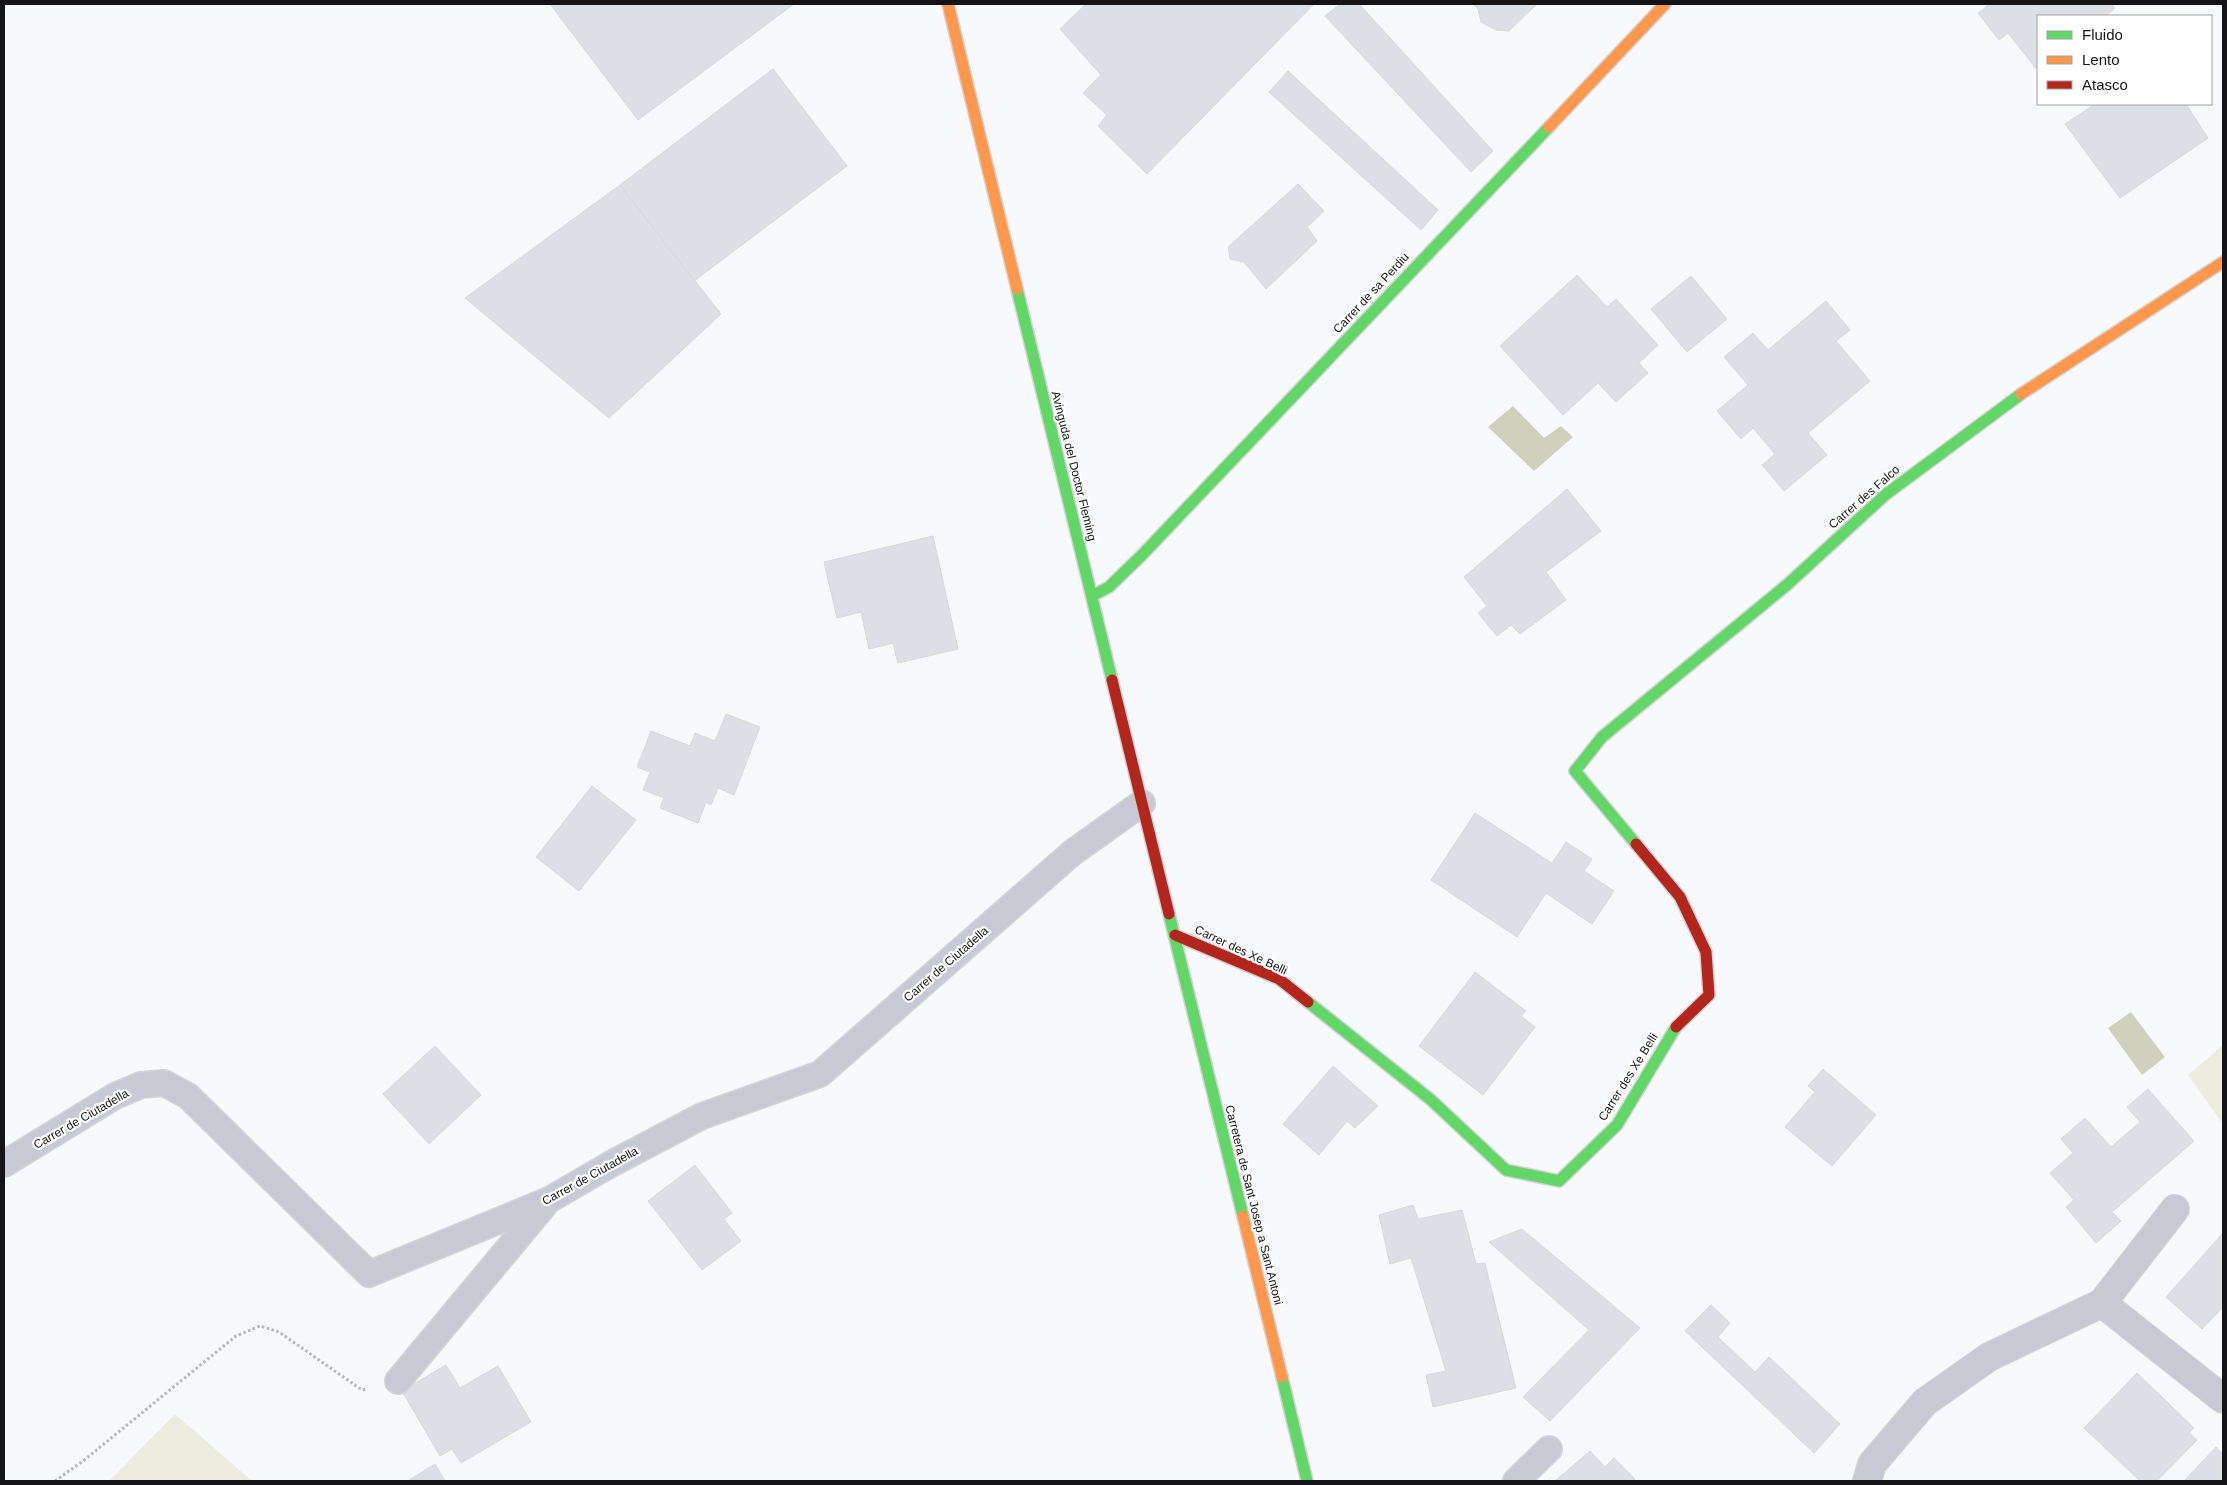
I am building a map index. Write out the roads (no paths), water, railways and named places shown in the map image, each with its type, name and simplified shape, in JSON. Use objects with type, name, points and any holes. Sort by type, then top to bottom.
[{"type":"street","name":"Avinguda del Doctor Fleming","points":[[948,4],[1175,935]]},
{"type":"street","name":"Carrer de sa Perdiu","points":[[1092,596],[1109,587],[1142,555],[1664,4]]},
{"type":"street","name":"Carrer des Falco","points":[[1575,771],[1602,737],[1788,584],[1885,495],[2021,394],[2223,262]]},
{"type":"street","name":"Carrer des Xe Belli","points":[[1175,935],[1279,980],[1430,1099],[1506,1170],[1559,1181],[1617,1125],[1676,1027],[1709,995],[1706,952],[1680,896],[1575,771]]},
{"type":"street","name":"Carretera de Sant Josep a Sant Antoni","points":[[1175,935],[1307,1481]]},
{"type":"street","points":[[1867,1481],[1872,1464],[1925,1402],[1989,1357],[2102,1303],[2175,1209]]},
{"type":"street","points":[[2102,1303],[2223,1399]]},
{"type":"lane","name":"Carrer de Ciutadella","points":[[4,1164],[116,1096],[140,1084],[164,1083],[188,1096],[369,1274],[549,1200],[611,1164],[702,1116],[820,1074],[1072,853],[1142,803]]},
{"type":"lane","points":[[398,1381],[549,1200]]},
{"type":"lane","points":[[1516,1481],[1549,1449]]}]
